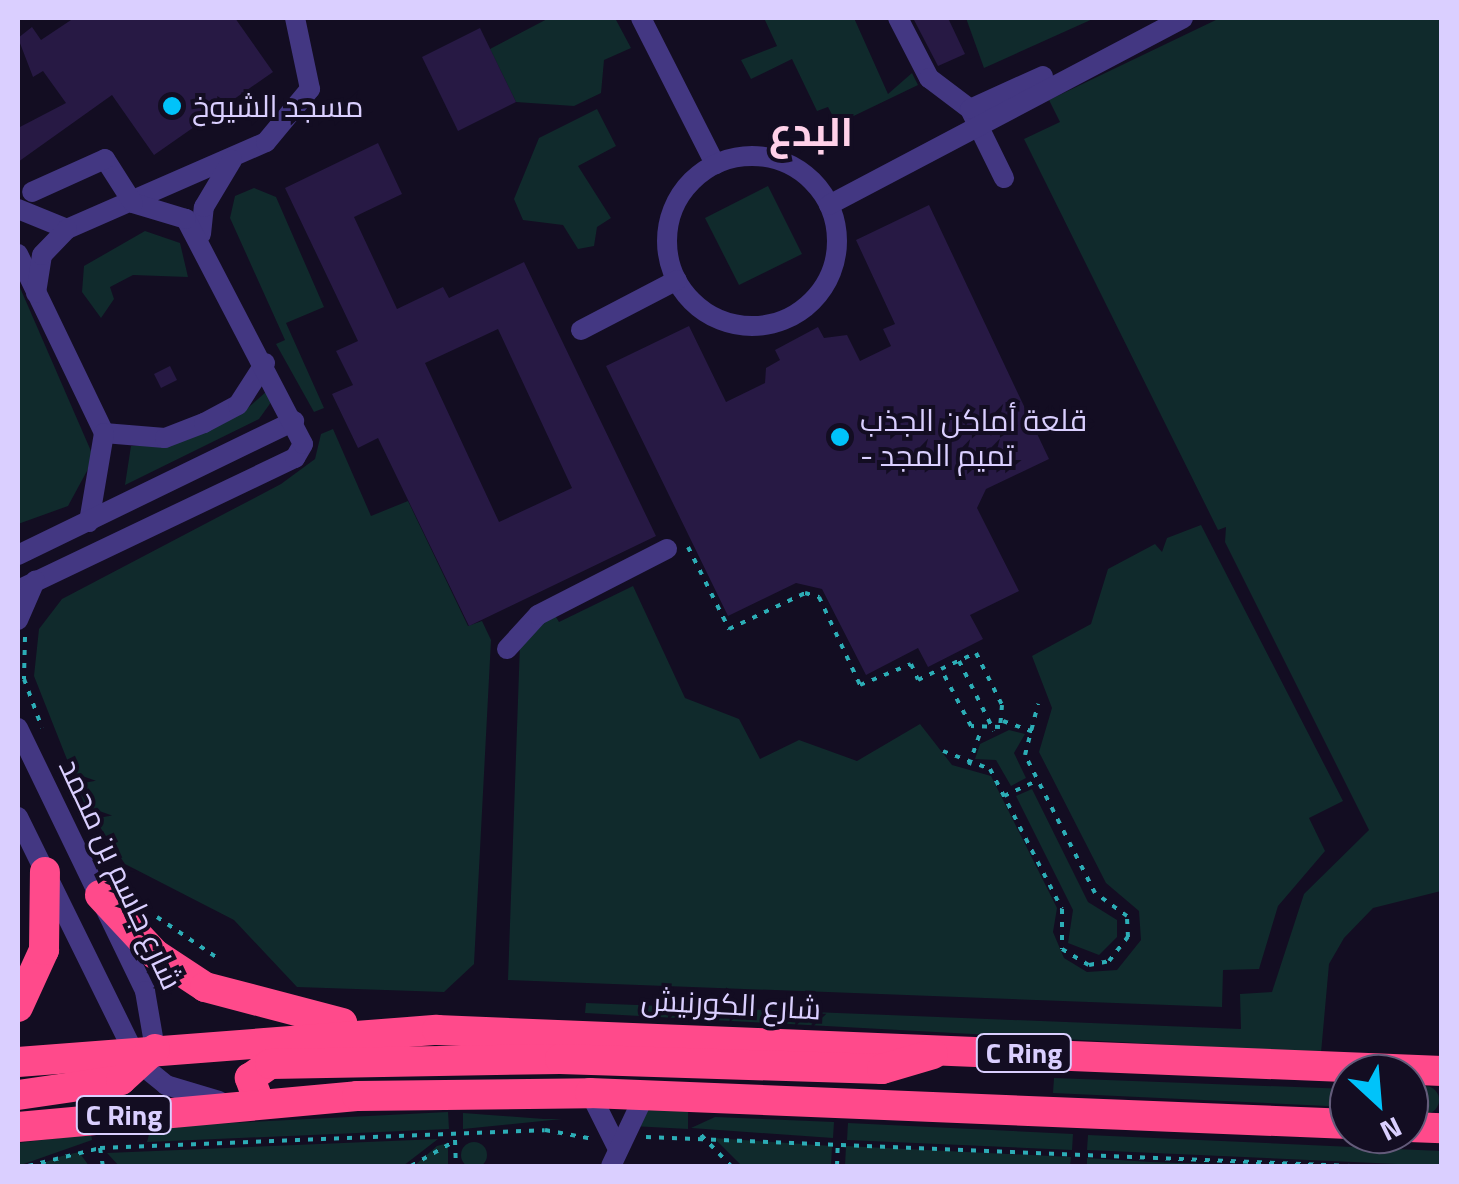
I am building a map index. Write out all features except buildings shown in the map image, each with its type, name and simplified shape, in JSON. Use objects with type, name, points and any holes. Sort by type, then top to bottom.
[{"type":"highway","points":[[18,1006],[44,950],[45,872]]},
{"type":"highway","points":[[100,895],[140,940],[205,987],[279,1012],[394,1030]]},
{"type":"highway","name":"شارع الكورنيش","points":[[18,1062],[144,1056],[394,1030],[1442,1071]]},
{"type":"highway","points":[[245,1103],[250,1078],[270,1064],[560,1059],[882,1069],[945,1049]]},
{"type":"highway","points":[[18,1095],[115,1082],[144,1056]]},
{"type":"highway","name":"C Ring","points":[[18,1127],[245,1103],[590,1093],[1329,1123]]},
{"type":"street","points":[[36,293],[42,255],[67,229],[234,157],[290,124],[310,89],[295,18]]},
{"type":"street","points":[[640,18],[714,164]]},
{"type":"street","points":[[898,18],[929,78],[974,117],[1004,178]]},
{"type":"street","points":[[829,205],[974,117],[1183,18]]},
{"type":"street","points":[[201,234],[204,207],[234,157]]},
{"type":"street","points":[[768,158],[804,174],[829,205],[836,231],[826,283],[787,319],[729,324],[702,312],[676,280],[666,234],[674,206],[714,164],[768,158]]},
{"type":"street","points":[[21,628],[26,586],[295,458],[303,444],[201,234],[186,219],[134,203],[105,159],[32,192]]},
{"type":"street","points":[[18,210],[67,229]]},
{"type":"street","points":[[18,254],[104,434],[90,522]]},
{"type":"street","points":[[580,330],[676,280]]},
{"type":"street","points":[[104,434],[165,438],[204,423],[238,405],[265,363]]},
{"type":"street","points":[[22,551],[90,522],[294,421]]},
{"type":"street","points":[[507,649],[538,614],[667,550]]},
{"type":"street","name":"شارع جاسم بن محمد","points":[[18,728],[153,1011],[144,1056]]},
{"type":"street","points":[[18,817],[144,1056],[245,1103]]},
{"type":"street","points":[[590,1093],[617,1148]]},
{"type":"street","points":[[617,1148],[644,1094]]},
{"type":"path","points":[[667,550],[684,539],[729,629],[805,592],[819,597],[860,685],[910,664],[918,680],[976,653],[1004,722],[1036,733]]},
{"type":"path","points":[[21,628],[24,679],[49,744]]},
{"type":"path","points":[[959,661],[994,732]]},
{"type":"path","points":[[940,669],[980,734]]},
{"type":"path","points":[[943,750],[969,765],[990,769],[1062,909],[1062,949],[1088,965],[1109,961],[1128,937],[1127,916],[1094,892],[1025,755],[1036,733],[1038,704]]},
{"type":"path","points":[[980,734],[994,732],[1004,722]]},
{"type":"path","points":[[969,765],[980,734]]},
{"type":"path","points":[[1004,796],[1038,780]]},
{"type":"path","points":[[144,907],[219,959]]},
{"type":"path","points":[[28,1166],[100,1148],[455,1138],[545,1130],[617,1148],[700,1135],[1350,1166]]},
{"type":"path","points":[[700,1135],[730,1166]]},
{"type":"path","points":[[411,1166],[455,1138]]},
{"type":"path","points":[[455,1138],[456,1166]]},
{"type":"path","points":[[837,1166],[838,1142]]},
{"type":"path","points":[[100,1148],[103,1166]]},
{"type":"path","points":[[1079,1166],[1080,1154]]},
{"type":"green space","points":[[549,18],[615,18],[631,48],[604,60],[601,93],[574,106],[516,102],[490,49]]},
{"type":"green space","points":[[764,18],[854,18],[888,94],[912,73],[918,85],[837,124],[828,107],[817,111],[792,59],[751,79],[741,60],[777,46]]},
{"type":"green space","points":[[966,18],[1095,18],[984,68]]},
{"type":"green space","points":[[1220,18],[1441,18],[1441,891],[1373,908],[1344,938],[1329,964],[1321,1053],[585,1013],[586,1003],[1241,1029],[1240,994],[1272,992],[1304,894],[1369,830],[1225,542],[1226,527],[1218,530],[1024,139],[1060,122],[1049,100]]},
{"type":"green space","points":[[597,109],[616,146],[578,166],[611,218],[597,227],[594,246],[578,249],[563,225],[523,220],[514,199],[539,138]]},
{"type":"green space","points":[[768,186],[802,254],[739,285],[705,218]]},
{"type":"green space","points":[[254,188],[276,197],[324,307],[286,323],[324,408],[314,412],[276,344],[285,340],[230,218],[235,196]]},
{"type":"green space","points":[[145,231],[180,243],[188,277],[133,275],[110,287],[114,299],[101,318],[82,292],[84,266]]},
{"type":"green space","points":[[18,283],[94,458],[68,506],[18,524]]},
{"type":"green space","points":[[267,391],[274,398],[259,419],[125,485],[131,446],[172,445],[241,414]]},
{"type":"green space","points":[[333,429],[371,516],[408,501],[468,626],[482,621],[491,640],[474,964],[444,992],[297,987],[234,920],[125,864],[85,805],[34,676],[39,629],[62,599],[281,484],[315,459],[321,434]]},
{"type":"green space","points":[[1201,525],[1343,801],[1309,818],[1325,851],[1278,906],[1259,969],[1223,970],[1222,1007],[508,980],[520,644],[553,612],[559,622],[633,586],[685,698],[739,719],[760,759],[799,740],[857,761],[920,724],[952,765],[991,776],[1057,908],[1053,932],[1064,958],[1087,972],[1117,970],[1141,940],[1139,911],[1106,883],[1039,752],[1052,708],[1032,656],[1091,624],[1108,569],[1155,544],[1162,552],[1167,538]]},
{"type":"green space","points":[[1009,730],[1025,734],[1014,753],[1026,778],[1011,786],[996,760],[975,759],[980,744]]},
{"type":"green space","points":[[1032,789],[1088,902],[1117,920],[1117,937],[1099,955],[1068,943],[1073,910],[1016,796]]},
{"type":"green space","points":[[1054,1078],[1329,1088],[1329,1106],[1053,1093]]},
{"type":"green space","points":[[1429,1087],[1438,1094],[1438,1106],[1429,1113]]},
{"type":"green space","points":[[650,1108],[688,1108],[688,1129],[632,1126]]},
{"type":"green space","points":[[448,1112],[449,1129],[147,1142],[151,1127]]},
{"type":"green space","points":[[463,1113],[544,1119],[562,1119],[463,1129]]},
{"type":"green space","points":[[715,1117],[834,1122],[833,1138],[691,1128]]},
{"type":"green space","points":[[848,1123],[1073,1134],[1072,1150],[847,1140]]},
{"type":"green space","points":[[91,1134],[92,1140],[18,1166],[18,1143]]},
{"type":"green space","points":[[1088,1135],[1329,1146],[1329,1154],[1441,1151],[1441,1166],[1087,1150]]},
{"type":"green space","points":[[714,1138],[832,1146],[831,1166],[742,1166]]},
{"type":"green space","points":[[438,1139],[403,1166],[119,1166],[107,1153]]},
{"type":"green space","points":[[474,1142],[483,1146],[487,1155],[483,1164],[474,1168],[465,1164],[461,1155],[465,1146]]},
{"type":"green space","points":[[448,1143],[448,1166],[414,1166],[437,1146]]},
{"type":"green space","points":[[846,1146],[1071,1157],[1070,1166],[845,1166]]},
{"type":"green space","points":[[79,1152],[89,1166],[35,1166],[62,1156]]},
{"type":"green space","points":[[1087,1158],[1151,1162],[1269,1166],[1087,1166]]},
{"type":"place","name":"مسجد الشيوخ","points":[[172,106]]},
{"type":"place","name":"قلعة أماكن الجذب - تميم المجد","points":[[840,437]]},
{"type":"district","name":"البدع","points":[[811,132]]}]
